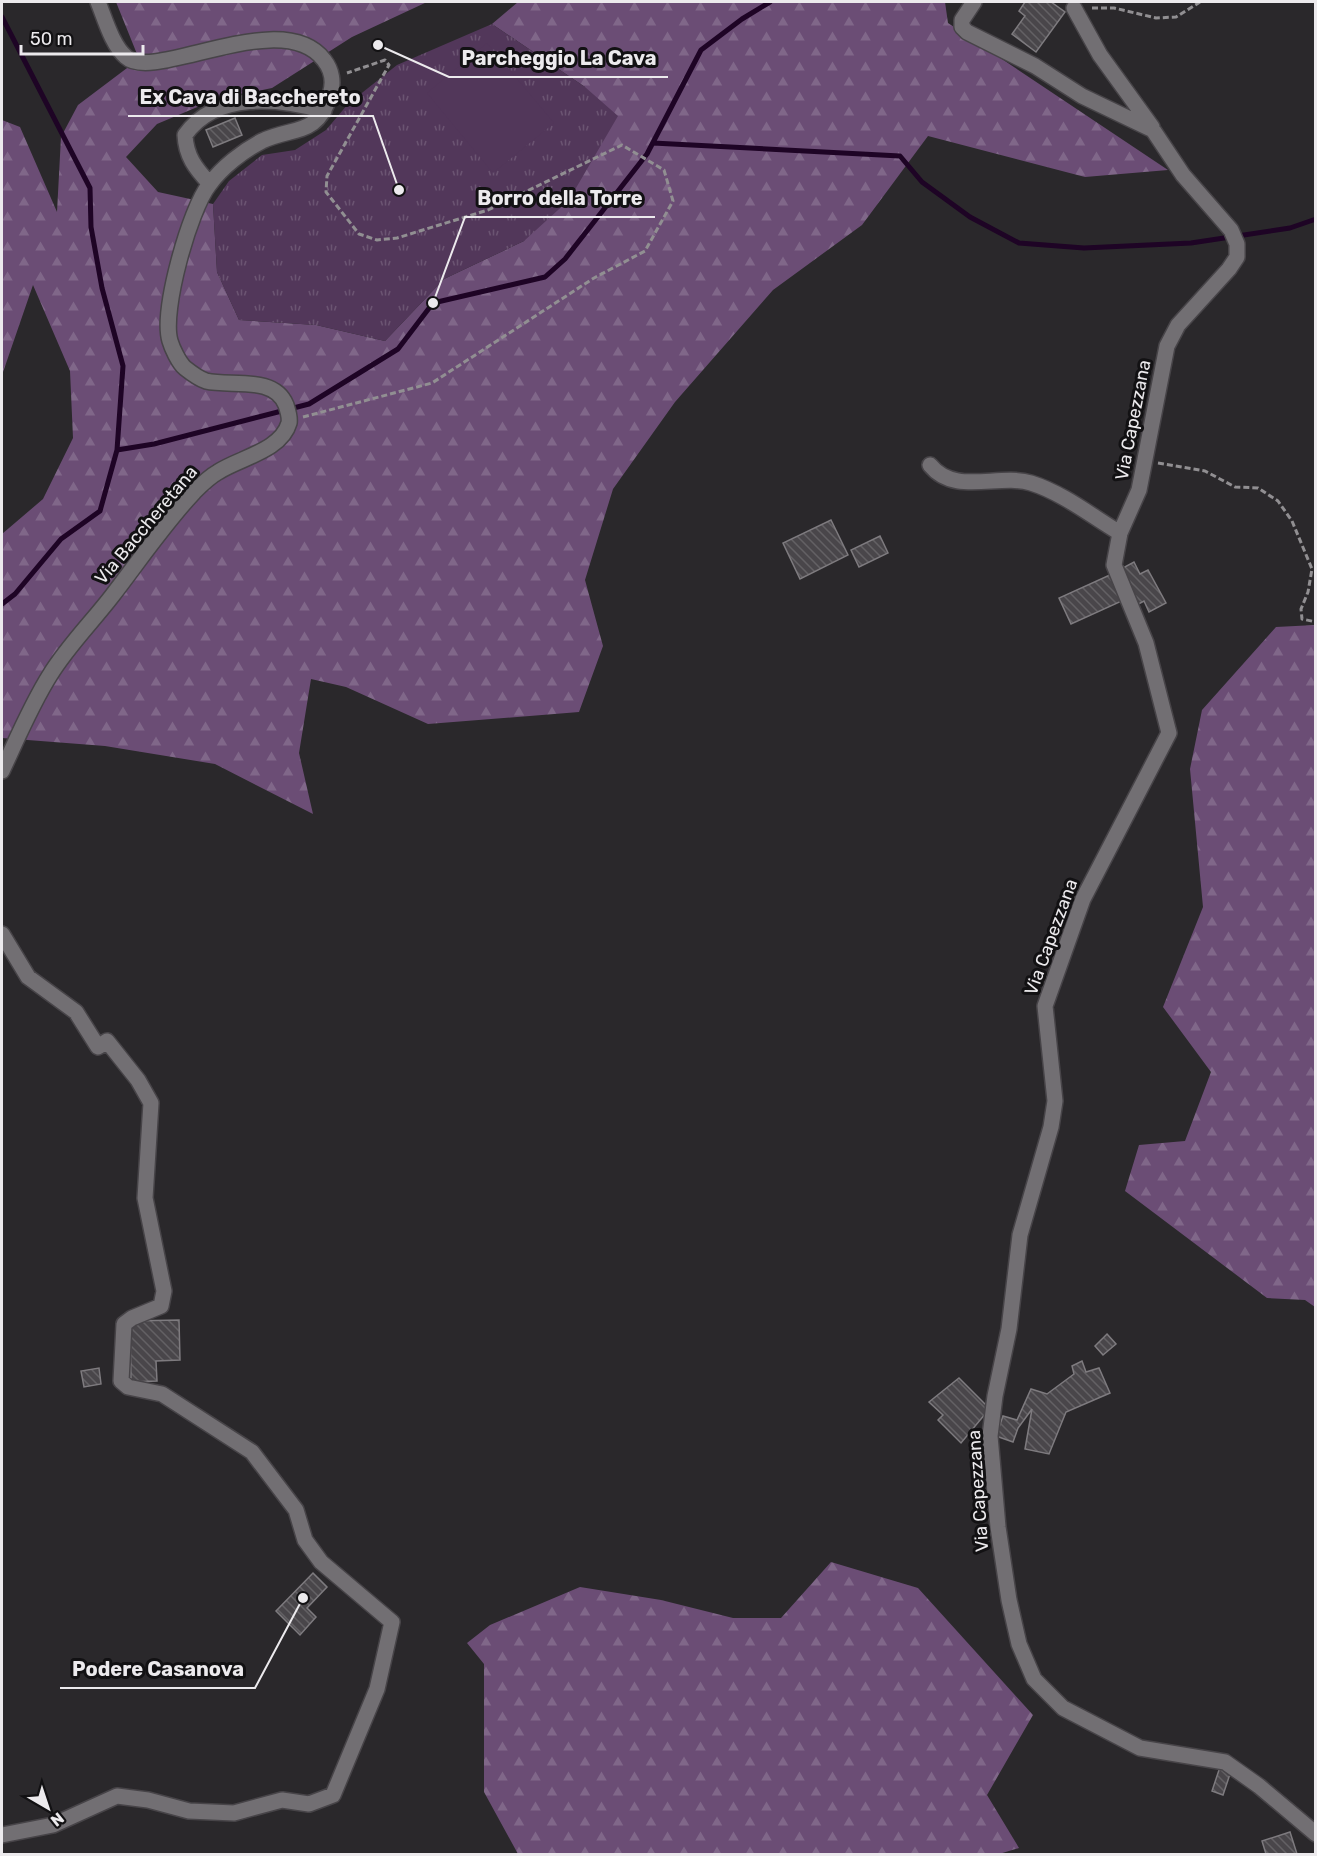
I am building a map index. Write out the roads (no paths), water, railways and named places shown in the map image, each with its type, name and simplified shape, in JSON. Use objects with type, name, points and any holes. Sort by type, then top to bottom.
[{"type":"street","points":[[98,2],[118,48],[128,60],[135,62],[143,64],[174,59],[219,46],[246,42],[284,42],[309,47],[324,60],[332,77],[332,91],[324,111],[311,126],[291,134],[265,140],[240,154],[210,184],[195,169],[186,151],[184,135],[195,120],[213,110],[256,101],[278,100],[324,111]]},
{"type":"street","points":[[974,2],[962,20],[962,27],[967,32],[1035,66],[1082,96],[1153,130]]},
{"type":"street","points":[[1074,8],[1100,56],[1153,130]]},
{"type":"street","name":"Via Capezzana","points":[[1153,130],[1183,175],[1231,230],[1237,244],[1237,257],[1229,269],[1178,325],[1167,346],[1139,490],[1120,534],[1114,566],[1146,643],[1169,733],[1083,899],[1045,1006],[1055,1101],[1051,1127],[1020,1235],[1009,1329],[995,1396],[990,1436],[1004,1569],[1019,1644],[1034,1679],[1064,1708],[1140,1748],[1225,1762],[1259,1786],[1316,1834]]},
{"type":"street","name":"Via Baccheretana","points":[[2,771],[50,675],[168,523],[215,473],[278,440],[288,412],[266,387],[205,381],[183,367],[169,339],[171,294],[194,209],[210,184]]},
{"type":"street","points":[[930,465],[938,474],[950,480],[1030,483],[1062,498],[1120,534]]},
{"type":"street","points":[[2,934],[28,977],[76,1012],[98,1047],[107,1041],[138,1080],[151,1103],[145,1198],[164,1291],[160,1306],[124,1324],[121,1382],[128,1387],[162,1394],[252,1452],[296,1510],[305,1540],[321,1562],[393,1622],[377,1689],[333,1795],[309,1804],[282,1800],[234,1813],[189,1811],[148,1800],[117,1796],[53,1825],[2,1835]]},
{"type":"waterway","points":[[117,450],[154,444],[309,404],[398,349],[433,303],[545,277],[565,259],[647,154],[701,50],[742,19],[770,2]]},
{"type":"waterway","points":[[2,17],[90,188],[91,227],[102,288],[123,366],[117,450],[100,511],[61,539],[15,594],[2,604]]},
{"type":"waterway","points":[[653,143],[900,156],[922,182],[970,217],[1019,243],[1084,248],[1191,243],[1290,228],[1316,219]]},
{"type":"place","name":"Parcheggio La Cava","points":[[378,45]]},
{"type":"place","name":"Ex Cava di Bacchereto","points":[[399,190]]},
{"type":"place","name":"Borro della Torre","points":[[433,303]]},
{"type":"place","name":"Podere Casanova","points":[[303,1598]]}]
